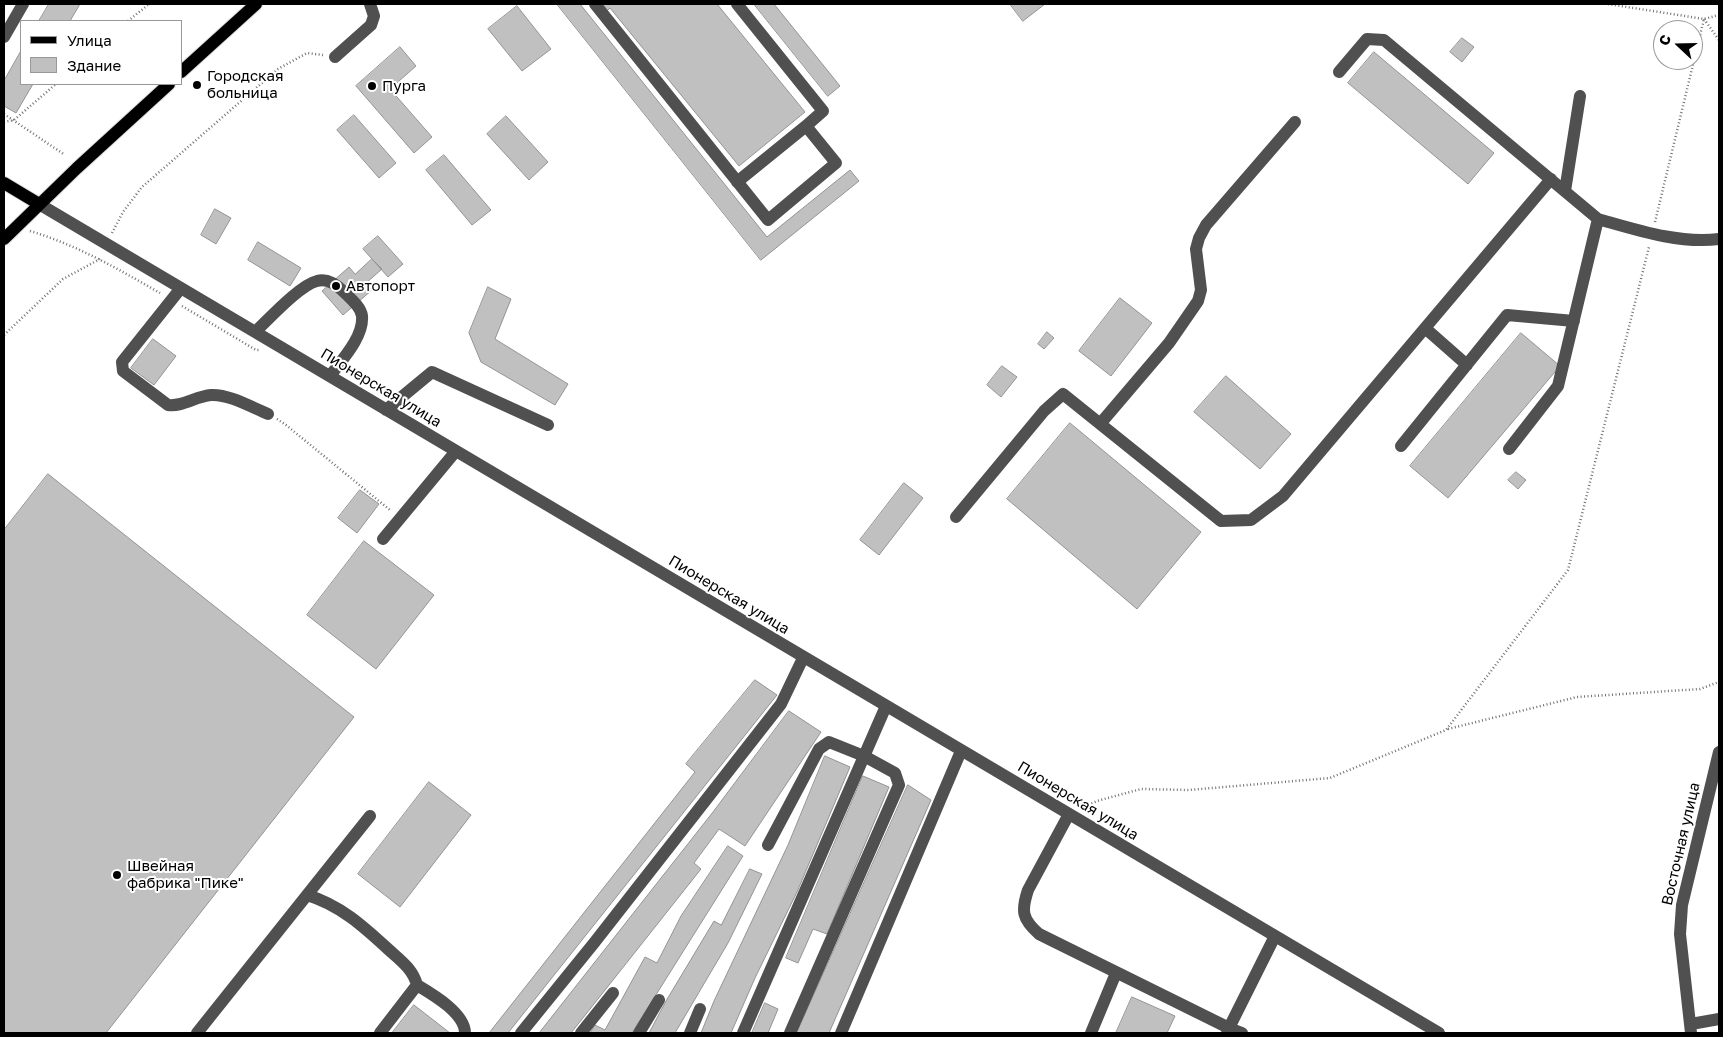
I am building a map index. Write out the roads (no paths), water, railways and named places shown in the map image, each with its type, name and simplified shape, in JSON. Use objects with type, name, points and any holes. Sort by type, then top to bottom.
[{"type":"main road","points":[[182,71],[256,4]]},
{"type":"main road","points":[[4,239],[39,204],[168,85]]},
{"type":"main road","name":"Пионерская улица","points":[[4,183],[39,204]]},
{"type":"street","points":[[4,37],[23,4]]},
{"type":"street","points":[[334,57],[371,25],[374,16],[370,4]]},
{"type":"street","points":[[595,4],[768,220],[836,163],[806,126]]},
{"type":"street","points":[[737,4],[823,111],[737,182]]},
{"type":"street","points":[[1339,72],[1368,39],[1384,40],[1598,219],[1684,239],[1719,239]]},
{"type":"street","points":[[1565,191],[1580,96]]},
{"type":"street","points":[[1100,424],[1169,343],[1198,301],[1201,290],[1196,249],[1206,225],[1295,122]]},
{"type":"street","points":[[956,517],[1044,411],[1063,394],[1221,521],[1252,520],[1283,496],[1551,179]]},
{"type":"street","name":"Пионерская улица","points":[[39,204],[1439,1033]]},
{"type":"street","points":[[1508,449],[1558,386],[1598,219]]},
{"type":"street","points":[[255,332],[307,284],[318,280],[328,281],[340,287],[354,302],[362,315],[360,330],[351,348],[330,376]]},
{"type":"street","points":[[181,288],[122,362],[123,371],[168,405],[174,406],[211,395],[231,398],[268,414]]},
{"type":"street","points":[[1401,446],[1507,315],[1574,321]]},
{"type":"street","points":[[1425,328],[1467,365]]},
{"type":"street","points":[[386,410],[432,372],[548,425]]},
{"type":"street","points":[[383,539],[456,451]]},
{"type":"street","points":[[521,1033],[781,704],[803,658]]},
{"type":"street","points":[[743,1033],[886,706]]},
{"type":"street","points":[[768,845],[819,749],[829,742],[864,756],[895,773],[899,785],[790,1033]]},
{"type":"street","points":[[841,1033],[961,751]]},
{"type":"street","name":"Восточная улица","points":[[1691,1028],[1680,934],[1682,905],[1719,752]]},
{"type":"street","points":[[1069,814],[1028,890],[1024,903],[1024,914],[1029,925],[1040,934],[1228,1031],[1242,1033]]},
{"type":"street","points":[[197,1033],[370,816]]},
{"type":"street","points":[[307,895],[321,900],[359,922],[407,967],[414,976],[417,985],[451,1008],[461,1020],[465,1033]]},
{"type":"street","points":[[1228,1031],[1275,936]]},
{"type":"street","points":[[1090,1033],[1116,973]]},
{"type":"street","points":[[380,1033],[417,985]]},
{"type":"street","points":[[581,1033],[613,994]]},
{"type":"street","points":[[639,1033],[659,1000]]},
{"type":"street","points":[[690,1033],[700,1009]]},
{"type":"street","points":[[1691,1028],[1719,1019]]},
{"type":"place","name":"Городская больница","points":[[197,85]]},
{"type":"place","name":"Пурга","points":[[372,86]]},
{"type":"place","name":"Автопорт","points":[[336,286]]},
{"type":"place","name":"Швейная фабрика \"Пике\"","points":[[117,875]]}]
